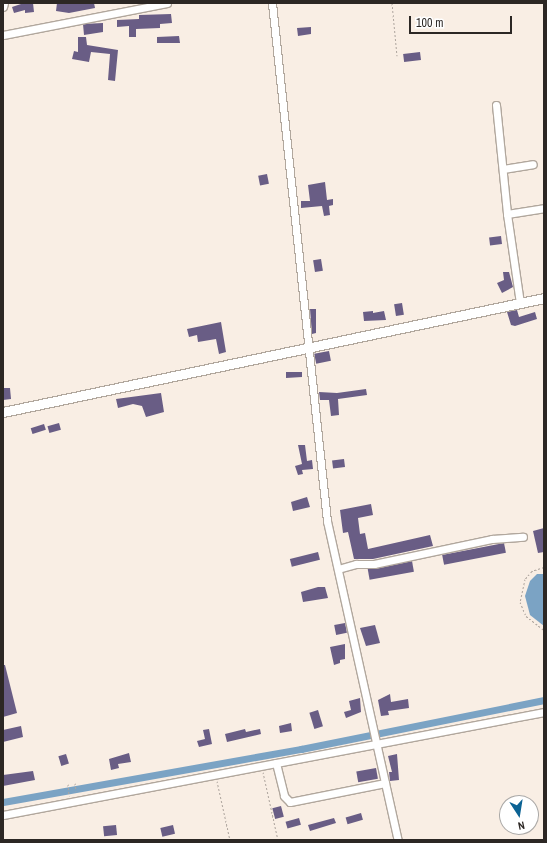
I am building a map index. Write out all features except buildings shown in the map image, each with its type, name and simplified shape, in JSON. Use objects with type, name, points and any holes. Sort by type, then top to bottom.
[{"type":"street","points":[[3,7],[4,3]]},
{"type":"street","points":[[3,35],[167,3]]},
{"type":"street","points":[[272,3],[327,521],[398,840]]},
{"type":"street","points":[[496,105],[507,214],[520,303]]},
{"type":"street","points":[[502,169],[533,164]]},
{"type":"street","points":[[507,214],[544,208]]},
{"type":"street","points":[[3,412],[520,303],[543,300]]},
{"type":"street","points":[[338,569],[356,564],[374,564],[492,539],[523,537]]},
{"type":"street","points":[[3,815],[216,775],[376,742],[544,712]]},
{"type":"street","points":[[276,762],[284,796],[290,802],[385,783]]},
{"type":"path","points":[[392,3],[397,56]]},
{"type":"path","points":[[544,567],[532,571],[525,579],[520,602],[526,616],[544,630]]},
{"type":"path","points":[[261,766],[278,840]]},
{"type":"path","points":[[216,775],[230,840]]},
{"type":"path","points":[[75,783],[76,790]]},
{"type":"path","points":[[68,784],[70,793]]},
{"type":"water","points":[[537,574],[544,574],[544,626],[530,615],[525,596],[530,581]]},
{"type":"waterway","points":[[3,802],[301,749],[544,700]]}]
